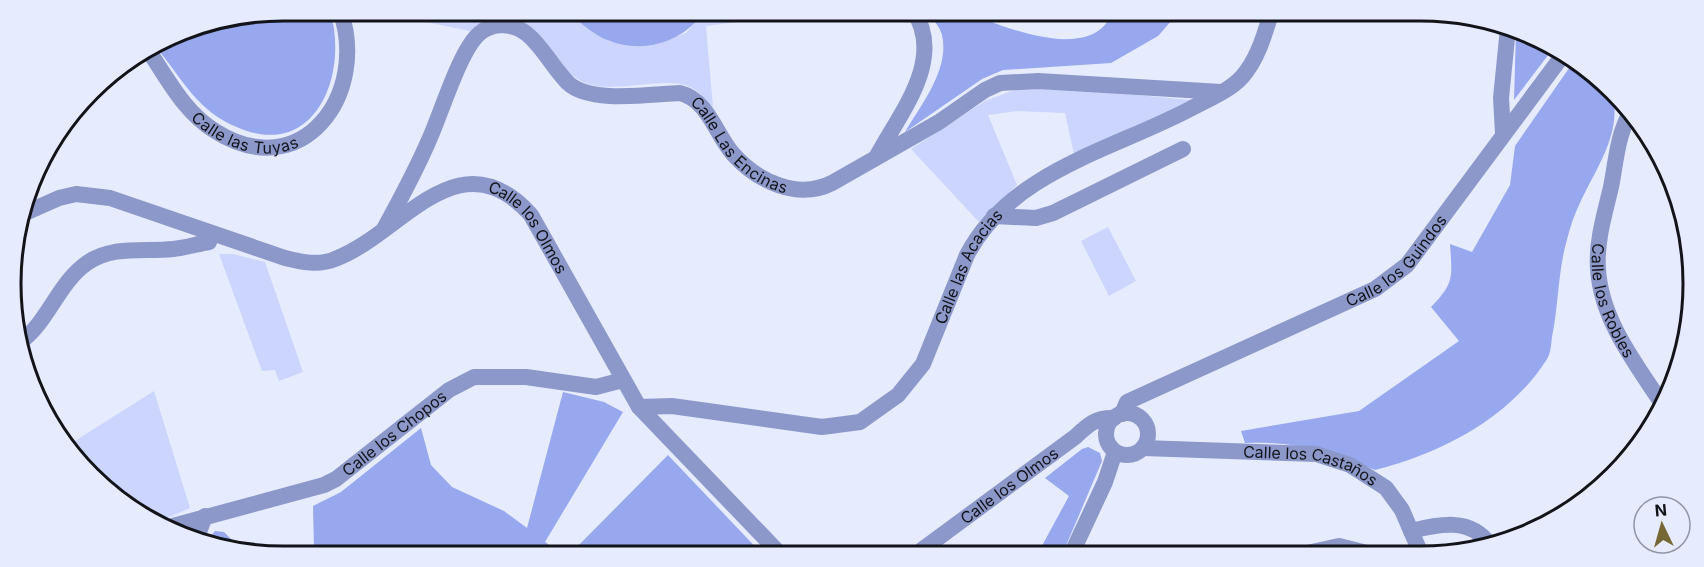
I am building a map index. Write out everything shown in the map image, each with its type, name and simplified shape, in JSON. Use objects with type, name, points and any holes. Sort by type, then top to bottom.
[{"type":"street","name":"Calle las Tuyas","points":[[152,56],[197,118],[216,132],[253,147],[286,147],[310,135],[326,118],[337,99],[347,64],[343,21]]},
{"type":"street","points":[[877,156],[921,75],[925,38],[918,21]]},
{"type":"street","name":"Calle las Acacias","points":[[639,407],[672,406],[822,427],[860,422],[898,395],[923,364],[967,255],[975,239],[994,216],[1030,186],[1169,120],[1234,84],[1257,53],[1268,21]]},
{"type":"street","name":"Calle Las Encinas","points":[[384,230],[421,158],[472,42],[489,27],[500,25],[513,27],[527,34],[570,84],[582,91],[603,95],[680,93],[691,96],[707,113],[734,154],[759,175],[784,188],[802,191],[820,189],[939,122],[985,90],[1000,83],[1038,81],[1221,92]]},
{"type":"street","points":[[1503,133],[1501,98],[1507,36]]},
{"type":"street","name":"Calle los Guindos","points":[[1115,413],[1162,387],[1375,289],[1395,277],[1427,240],[1503,133],[1559,60]]},
{"type":"street","name":"Calle los Robles","points":[[1627,121],[1618,145],[1600,242],[1598,270],[1606,307],[1620,339],[1658,397]]},
{"type":"street","points":[[994,216],[1029,219],[1053,213],[1183,149]]},
{"type":"street","name":"Calle los Olmos","points":[[32,210],[59,198],[88,194],[110,198],[304,263],[333,260],[351,252],[428,196],[460,184],[488,187],[511,196],[531,215],[639,407],[773,546]]},
{"type":"street","points":[[27,338],[59,294],[87,263],[115,252],[173,249],[209,242],[212,234]]},
{"type":"street","name":"Calle los Chopos","points":[[179,524],[324,485],[336,479],[449,390],[474,377],[526,377],[596,387],[623,380]]},
{"type":"street","name":"Calle los Guindos","points":[[1142,439],[1145,406],[1162,387]]},
{"type":"street","points":[[1075,546],[1105,482],[1111,447],[1108,424],[1115,413],[1136,415],[1142,439]]},
{"type":"street","name":"Calle los Olmos","points":[[927,546],[1076,437],[1115,413]]},
{"type":"street","name":"Calle los Olmos","points":[[1076,437],[1099,437],[1111,447]]},
{"type":"street","points":[[1111,447],[1128,455],[1142,439]]},
{"type":"street","points":[[1105,482],[1142,439]]},
{"type":"street","name":"Calle los Castaños","points":[[1142,439],[1179,448],[1316,454],[1350,465],[1386,488],[1402,510],[1418,546]]},
{"type":"street","points":[[199,532],[205,516]]},
{"type":"street","points":[[1411,531],[1440,524],[1458,524],[1479,533],[1484,538]]},
{"type":"shaded area","points":[[284,21],[332,21],[335,35],[335,60],[330,84],[320,105],[307,121],[288,132],[266,135],[239,128],[212,113],[191,93],[160,52],[199,35],[232,26]]},
{"type":"shaded area","points":[[578,21],[697,21],[674,38],[648,46],[621,44],[607,40]]},
{"type":"shaded area","points":[[580,21],[608,41],[650,46],[686,33],[696,21],[744,21],[706,26],[713,107],[695,90],[677,83],[608,87],[583,82],[569,73],[534,37],[521,28],[507,23],[491,23],[470,31],[426,22]]},
{"type":"shaded area","points":[[934,21],[989,21],[1018,31],[1061,39],[1081,38],[1097,32],[1107,21],[1171,21],[1158,36],[1111,63],[1003,70],[982,79],[905,132],[938,74],[943,48],[942,35]]},
{"type":"shaded area","points":[[1516,39],[1549,54],[1514,100]]},
{"type":"shaded area","points":[[1569,67],[1594,86],[1614,106],[1612,131],[1608,145],[1568,234],[1549,354],[1532,380],[1514,399],[1472,431],[1424,454],[1375,470],[1343,457],[1312,449],[1279,444],[1245,443],[1241,431],[1359,411],[1459,341],[1431,307],[1448,285],[1451,272],[1450,244],[1472,252],[1510,185],[1515,146]]},
{"type":"shaded area","points":[[1023,87],[1052,87],[1190,100],[1190,104],[1074,154],[1065,113],[1017,111],[988,115],[1017,185],[979,222],[911,149],[985,101]]},
{"type":"shaded area","points":[[1108,227],[1136,281],[1109,296],[1081,241]]},
{"type":"shaded area","points":[[219,254],[233,254],[265,262],[303,372],[279,381],[275,370],[262,371]]},
{"type":"shaded area","points":[[154,391],[190,508],[166,518],[152,511],[110,481],[74,442]]},
{"type":"shaded area","points":[[563,392],[604,402],[623,412],[545,542],[551,546],[314,546],[313,506],[341,492],[421,428],[431,465],[452,487],[504,511],[527,528]]},
{"type":"shaded area","points":[[1088,447],[1100,453],[1102,461],[1066,546],[1042,546],[1069,496],[1045,478],[1082,449]]},
{"type":"shaded area","points":[[668,455],[754,546],[578,546]]},
{"type":"shaded area","points":[[215,531],[224,532],[233,541],[216,537],[211,536]]}]
